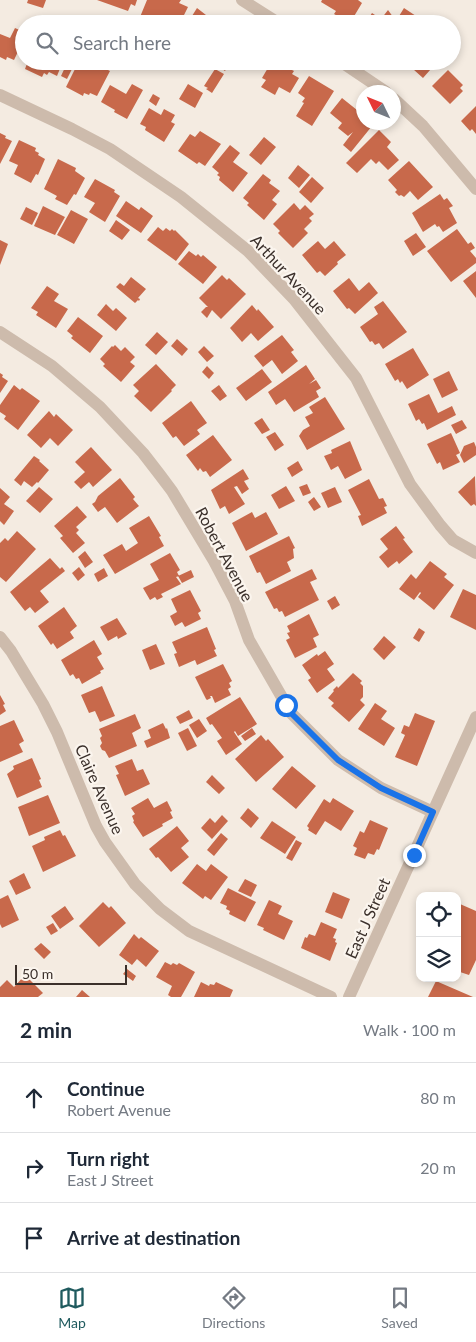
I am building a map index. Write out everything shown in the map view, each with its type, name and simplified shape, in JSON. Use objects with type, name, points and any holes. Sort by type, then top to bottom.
[{"type":"street","points":[[242,0],[266,15]]},
{"type":"street","points":[[353,70],[376,85]]},
{"type":"street","name":"Arthur Avenue","points":[[0,95],[110,149],[180,197],[248,251],[294,299],[356,378],[410,484],[440,525],[453,540],[476,553]]},
{"type":"street","points":[[401,106],[423,126],[476,189]]},
{"type":"street","name":"Robert Avenue","points":[[0,332],[52,366],[100,407],[143,453],[160,475],[182,506],[214,561],[234,600],[249,640],[291,713],[338,760],[381,788],[433,812]]},
{"type":"street","name":"Claire Avenue","points":[[0,637],[11,651],[43,704],[57,732],[88,808],[105,842],[135,884],[160,909],[189,931],[331,997]]},
{"type":"street","name":"East J Street","points":[[349,997],[476,716]]},
{"type":"building","points":[[28,0],[46,0],[43,8],[27,3]]},
{"type":"building","points":[[97,0],[137,0],[135,6],[131,4],[128,11]]},
{"type":"building","points":[[147,0],[181,0],[179,3],[188,7],[184,15],[141,15]]},
{"type":"building","points":[[322,0],[358,0],[362,3],[355,15],[336,15],[334,14],[336,11],[321,2]]},
{"type":"building","points":[[197,8],[206,15],[193,15]]},
{"type":"building","points":[[404,8],[414,15],[400,15]]},
{"type":"building","points":[[388,10],[392,15],[384,15]]},
{"type":"building","points":[[15,28],[15,58],[14,60],[7,57],[6,60],[0,57],[0,34],[10,38]]},
{"type":"building","points":[[27,70],[59,70],[57,76],[49,72],[47,75],[44,73],[42,77]]},
{"type":"building","points":[[64,70],[72,70],[67,79],[61,76]]},
{"type":"building","points":[[74,70],[110,71],[97,96],[84,93],[83,96],[66,87]]},
{"type":"building","points":[[214,70],[224,74],[212,93],[204,86]]},
{"type":"building","points":[[267,70],[292,70],[294,71],[292,74],[299,78],[290,93],[279,87],[275,95],[261,87],[266,80],[262,78]]},
{"type":"building","points":[[414,70],[430,70],[423,78]]},
{"type":"building","points":[[448,70],[463,85],[460,88],[463,91],[450,104],[432,86]]},
{"type":"building","points":[[309,76],[334,91],[312,126],[296,116],[305,98],[298,93]]},
{"type":"building","points":[[132,84],[143,90],[127,119],[101,102],[110,85],[126,94]]},
{"type":"building","points":[[188,84],[203,93],[195,108],[179,99]]},
{"type":"building","points":[[153,94],[160,98],[156,106],[149,101]]},
{"type":"building","points":[[342,98],[356,109],[356,130],[369,130],[351,152],[343,145],[353,132],[348,136],[338,128],[342,123],[330,113]]},
{"type":"building","points":[[476,106],[476,134],[472,129],[470,131],[461,121]]},
{"type":"building","points":[[149,108],[161,115],[164,109],[175,115],[171,122],[175,124],[164,142],[145,130],[146,127],[140,124]]},
{"type":"building","points":[[379,130],[391,142],[387,147],[399,160],[388,170],[379,161],[376,164],[371,159],[357,173],[346,163]]},
{"type":"building","points":[[200,131],[221,144],[205,166],[199,162],[197,164],[178,151],[190,134],[195,137]]},
{"type":"building","points":[[0,133],[12,141],[0,164]]},
{"type":"building","points":[[264,137],[276,147],[261,165],[249,155]]},
{"type":"building","points":[[19,140],[36,148],[35,151],[39,153],[38,155],[45,159],[38,175],[36,174],[31,183],[14,174],[18,165],[9,161]]},
{"type":"building","points":[[230,145],[240,153],[233,162],[248,173],[233,192],[219,180],[220,177],[217,175],[219,173],[212,167]]},
{"type":"building","points":[[58,159],[76,168],[75,171],[85,178],[76,195],[74,194],[67,205],[55,199],[57,196],[44,189]]},
{"type":"building","points":[[409,161],[433,187],[418,200],[410,191],[404,197],[399,196],[395,192],[397,190],[388,180]]},
{"type":"building","points":[[298,165],[310,175],[299,188],[288,178]]},
{"type":"building","points":[[263,174],[271,180],[269,183],[280,191],[272,200],[277,204],[264,220],[247,205],[249,203],[243,198]]},
{"type":"building","points":[[312,177],[324,188],[311,203],[299,192]]},
{"type":"building","points":[[95,179],[115,190],[114,192],[120,196],[105,222],[89,212],[95,203],[84,197]]},
{"type":"building","points":[[440,194],[444,200],[447,198],[453,206],[449,208],[457,223],[443,232],[435,224],[423,232],[412,213]]},
{"type":"building","points":[[126,201],[139,210],[141,207],[153,216],[141,233],[116,216]]},
{"type":"building","points":[[294,203],[300,210],[305,205],[314,214],[309,218],[312,221],[304,229],[308,233],[293,248],[278,233],[280,231],[273,224]]},
{"type":"building","points":[[43,206],[65,217],[55,235],[34,226]]},
{"type":"building","points":[[26,207],[38,213],[32,225],[20,219]]},
{"type":"building","points":[[71,210],[88,219],[74,244],[57,235]]},
{"type":"building","points":[[116,220],[130,230],[122,240],[109,231]]},
{"type":"building","points":[[158,227],[163,231],[166,228],[170,231],[172,229],[175,230],[189,244],[176,261],[147,240]]},
{"type":"building","points":[[457,229],[468,244],[471,242],[475,248],[470,251],[476,258],[476,263],[451,282],[427,251]]},
{"type":"building","points":[[416,233],[426,247],[413,256],[404,241]]},
{"type":"building","points":[[0,240],[8,244],[0,265]]},
{"type":"building","points":[[318,241],[325,249],[334,241],[346,255],[325,276],[320,271],[317,273],[302,255]]},
{"type":"building","points":[[189,251],[196,256],[198,254],[201,257],[203,255],[217,267],[203,284],[178,264]]},
{"type":"building","points":[[476,271],[476,298],[463,281]]},
{"type":"building","points":[[222,275],[227,280],[229,278],[246,294],[221,319],[212,310],[207,318],[201,312],[208,307],[199,298]]},
{"type":"building","points":[[131,277],[146,289],[138,298],[140,299],[139,301],[135,303],[116,287],[120,283],[124,286]]},
{"type":"building","points":[[349,278],[359,291],[369,282],[378,293],[355,314],[349,308],[347,309],[333,291]]},
{"type":"building","points":[[47,286],[59,294],[54,301],[68,309],[56,328],[36,315],[38,312],[31,308]]},
{"type":"building","points":[[383,301],[407,332],[383,349],[379,343],[375,345],[372,341],[370,342],[360,327],[378,314],[374,307]]},
{"type":"building","points":[[106,304],[113,311],[116,308],[127,318],[116,331],[97,315]]},
{"type":"building","points":[[252,305],[274,327],[258,341],[251,333],[242,342],[230,328]]},
{"type":"building","points":[[78,317],[103,336],[90,353],[71,338],[73,336],[67,331]]},
{"type":"building","points":[[157,332],[168,342],[156,355],[145,345]]},
{"type":"building","points":[[282,335],[294,350],[291,352],[298,361],[282,374],[272,360],[263,367],[254,356]]},
{"type":"building","points":[[177,339],[188,349],[182,356],[171,346]]},
{"type":"building","points":[[115,345],[121,351],[125,347],[135,357],[130,362],[135,366],[121,382],[103,366],[105,364],[100,359]]},
{"type":"building","points":[[204,346],[214,356],[207,362],[198,352]]},
{"type":"building","points":[[413,348],[429,375],[407,389],[402,381],[400,383],[398,379],[395,381],[385,364]]},
{"type":"building","points":[[156,364],[176,385],[151,412],[134,396],[139,391],[133,385]]},
{"type":"building","points":[[306,365],[315,379],[309,384],[316,380],[321,388],[316,391],[319,397],[294,412],[285,399],[276,405],[268,392]]},
{"type":"building","points":[[207,366],[214,373],[209,379],[202,372]]},
{"type":"building","points":[[262,369],[272,382],[246,401],[236,388]]},
{"type":"building","points":[[449,371],[458,390],[442,398],[433,379]]},
{"type":"building","points":[[0,373],[8,381],[0,393]]},
{"type":"building","points":[[14,385],[20,390],[22,388],[40,401],[18,430],[4,419],[6,416],[0,412],[0,405]]},
{"type":"building","points":[[219,385],[227,396],[220,401],[211,391]]},
{"type":"building","points":[[429,394],[438,413],[452,406],[456,415],[427,430],[424,423],[422,424],[419,419],[416,421],[408,404]]},
{"type":"building","points":[[325,397],[345,429],[307,450],[299,436],[303,430],[310,426],[305,417],[313,413],[309,407]]},
{"type":"building","points":[[191,401],[207,423],[197,430],[200,434],[184,446],[176,436],[173,438],[162,423]]},
{"type":"building","points":[[49,411],[54,417],[56,414],[73,430],[58,446],[50,438],[41,448],[27,435]]},
{"type":"building","points":[[262,418],[270,430],[262,434],[254,423]]},
{"type":"building","points":[[462,420],[467,428],[456,434],[451,425]]},
{"type":"building","points":[[275,432],[284,445],[275,451],[266,437]]},
{"type":"building","points":[[451,433],[460,453],[456,455],[460,462],[443,470],[440,462],[437,464],[427,444]]},
{"type":"building","points":[[213,435],[232,460],[210,477],[206,471],[203,472],[200,468],[198,471],[186,455]]},
{"type":"building","points":[[350,441],[362,470],[345,479],[338,466],[331,470],[324,456],[332,453],[331,450]]},
{"type":"building","points":[[474,442],[476,455],[464,463],[460,455],[464,446]]},
{"type":"building","points":[[91,447],[112,470],[93,487],[89,482],[81,489],[74,482],[85,472],[75,462]]},
{"type":"building","points":[[34,456],[49,470],[32,487],[24,481],[21,486],[14,480]]},
{"type":"building","points":[[298,461],[303,470],[292,477],[287,468]]},
{"type":"building","points":[[243,469],[249,479],[244,481],[249,489],[242,494],[237,486],[234,487],[245,504],[229,514],[225,506],[220,509],[211,490]]},
{"type":"building","points":[[475,476],[476,506],[474,504],[471,506],[458,492]]},
{"type":"building","points":[[120,478],[135,497],[133,499],[139,506],[117,523],[105,507],[98,512],[92,504],[98,496]]},
{"type":"building","points":[[369,479],[379,499],[383,498],[387,506],[384,507],[387,513],[362,526],[358,516],[361,515],[348,490]]},
{"type":"building","points":[[307,484],[311,493],[303,496],[299,487]]},
{"type":"building","points":[[286,486],[295,501],[279,509],[271,495]]},
{"type":"building","points":[[39,487],[53,499],[40,513],[26,501]]},
{"type":"building","points":[[335,487],[342,502],[328,508],[321,493]]},
{"type":"building","points":[[0,488],[10,497],[4,504],[14,511],[4,525],[0,521]]},
{"type":"building","points":[[314,497],[321,507],[314,511],[308,502]]},
{"type":"building","points":[[77,506],[87,517],[76,527],[79,530],[76,533],[85,543],[73,553],[60,538],[63,536],[54,526]]},
{"type":"building","points":[[252,512],[255,518],[266,512],[278,534],[246,551],[232,523]]},
{"type":"building","points":[[149,516],[161,536],[159,537],[164,546],[115,574],[103,555],[122,544],[126,551],[138,543],[129,528]]},
{"type":"building","points":[[396,526],[413,552],[399,564],[397,561],[388,568],[379,557],[388,549],[380,539]]},
{"type":"building","points":[[17,531],[36,549],[6,582],[0,577],[0,543],[5,538],[8,541]]},
{"type":"building","points":[[289,536],[295,548],[293,549],[294,558],[287,562],[291,571],[266,584],[260,572],[257,573],[249,556]]},
{"type":"building","points":[[85,551],[93,562],[85,568],[78,557]]},
{"type":"building","points":[[170,553],[180,570],[177,572],[179,576],[176,577],[181,584],[161,594],[163,597],[157,600],[155,597],[150,600],[143,588],[159,580],[150,564]]},
{"type":"building","points":[[50,558],[60,569],[62,567],[65,571],[40,591],[49,602],[35,613],[30,607],[25,611],[10,592]]},
{"type":"building","points":[[430,561],[447,574],[444,577],[454,585],[434,610],[418,597],[420,592],[414,600],[399,589],[411,574],[416,579]]},
{"type":"building","points":[[79,567],[85,575],[78,581],[72,573]]},
{"type":"building","points":[[104,568],[108,576],[98,582],[94,574]]},
{"type":"building","points":[[312,569],[317,579],[310,582],[319,600],[285,617],[282,611],[279,612],[277,608],[274,609],[265,592]]},
{"type":"building","points":[[191,570],[194,577],[182,583],[178,576]]},
{"type":"building","points":[[463,589],[476,595],[476,630],[450,617]]},
{"type":"building","points":[[190,590],[201,611],[198,613],[201,619],[185,627],[182,622],[175,626],[170,616],[177,612],[171,599]]},
{"type":"building","points":[[335,596],[340,605],[332,610],[327,601]]},
{"type":"building","points":[[64,607],[77,626],[70,632],[74,638],[57,649],[53,643],[51,645],[38,626]]},
{"type":"building","points":[[309,614],[319,635],[313,638],[317,647],[295,658],[286,640],[290,638],[287,633],[290,632],[287,626]]},
{"type":"building","points":[[117,618],[127,634],[118,639],[117,636],[108,641],[100,627]]},
{"type":"building","points":[[207,627],[217,656],[197,665],[195,660],[179,667],[174,654],[177,653],[172,642]]},
{"type":"building","points":[[419,628],[425,632],[419,642],[413,638]]},
{"type":"building","points":[[384,636],[396,647],[384,660],[373,649]]},
{"type":"building","points":[[94,640],[102,654],[97,657],[104,669],[100,671],[101,673],[82,684],[79,678],[76,679],[73,674],[70,676],[61,660]]},
{"type":"building","points":[[156,644],[165,664],[150,670],[142,650]]},
{"type":"building","points":[[325,651],[334,664],[327,669],[335,680],[317,693],[308,680],[311,678],[302,665],[317,654],[318,656]]},
{"type":"building","points":[[223,664],[232,681],[229,683],[231,687],[228,689],[231,695],[215,703],[212,696],[206,699],[195,677]]},
{"type":"building","points":[[353,673],[362,681],[360,683],[363,686],[363,697],[360,700],[365,705],[349,722],[331,706],[334,703],[328,698],[337,686],[338,688]]},
{"type":"building","points":[[102,686],[115,716],[100,722],[95,711],[89,713],[81,695]]},
{"type":"building","points":[[0,695],[5,704],[3,705],[6,711],[0,715]]},
{"type":"building","points":[[240,697],[257,724],[238,736],[234,732],[242,744],[226,755],[217,741],[222,738],[206,718]]},
{"type":"building","points":[[375,703],[387,711],[381,719],[395,728],[384,746],[358,729]]},
{"type":"building","points":[[189,710],[193,718],[180,724],[176,717]]},
{"type":"building","points":[[415,713],[435,721],[417,766],[395,757],[405,735],[401,733],[404,725],[409,727]]},
{"type":"building","points":[[135,714],[141,728],[132,733],[137,746],[109,758],[100,746],[102,743],[100,738],[102,736],[99,729]]},
{"type":"building","points":[[199,719],[207,731],[197,738],[189,725]]},
{"type":"building","points":[[14,720],[24,741],[19,744],[23,752],[0,762],[0,726]]},
{"type":"building","points":[[163,723],[167,728],[170,738],[147,748],[144,741],[151,738],[148,730]]},
{"type":"building","points":[[188,728],[197,746],[187,751],[178,733]]},
{"type":"building","points":[[252,728],[256,734],[245,741],[241,736]]},
{"type":"building","points":[[261,735],[266,741],[268,739],[284,757],[256,782],[235,759]]},
{"type":"building","points":[[32,758],[41,779],[39,780],[42,787],[17,798],[7,774],[14,769],[13,766]]},
{"type":"building","points":[[132,759],[137,771],[143,769],[150,784],[125,796],[116,775],[119,774],[115,766]]},
{"type":"building","points":[[292,766],[316,786],[296,809],[272,789]]},
{"type":"building","points":[[212,775],[225,788],[219,794],[206,782]]},
{"type":"building","points":[[48,795],[60,823],[29,836],[18,807]]},
{"type":"building","points":[[148,798],[154,808],[167,801],[173,818],[143,837],[133,822],[132,816],[135,814],[131,808]]},
{"type":"building","points":[[333,798],[354,811],[341,831],[325,821],[316,835],[308,830],[307,826],[324,799],[330,803]]},
{"type":"building","points":[[248,808],[259,818],[251,828],[240,818]]},
{"type":"building","points":[[222,815],[228,821],[212,839],[201,828],[210,818],[215,823]]},
{"type":"building","points":[[370,820],[388,828],[379,850],[377,849],[374,855],[368,853],[365,859],[354,855],[357,848],[353,846],[360,831],[364,833]]},
{"type":"building","points":[[272,821],[296,837],[285,854],[260,838]]},
{"type":"building","points":[[177,826],[189,841],[181,848],[189,857],[171,872],[149,849]]},
{"type":"building","points":[[60,830],[63,836],[65,835],[76,856],[43,872],[32,846],[45,840],[44,837]]},
{"type":"building","points":[[221,833],[228,839],[214,856],[207,850]]},
{"type":"building","points":[[296,840],[302,843],[292,861],[286,858]]},
{"type":"building","points":[[197,864],[206,871],[211,864],[228,877],[211,900],[205,896],[203,899],[182,883]]},
{"type":"building","points":[[24,873],[31,888],[16,895],[9,881]]},
{"type":"building","points":[[245,879],[257,885],[251,897],[238,891]]},
{"type":"building","points":[[228,888],[256,902],[245,922],[229,914],[230,911],[226,909],[227,906],[220,903]]},
{"type":"building","points":[[333,892],[350,899],[342,919],[325,912]]},
{"type":"building","points":[[8,895],[19,920],[2,928],[0,924],[0,899]]},
{"type":"building","points":[[269,900],[282,906],[278,914],[293,921],[284,940],[257,925]]},
{"type":"building","points":[[103,902],[109,908],[111,906],[126,923],[99,947],[79,926]]},
{"type":"building","points":[[461,904],[476,911],[476,960],[469,975],[461,972]]},
{"type":"building","points":[[65,906],[74,919],[60,929],[51,916]]},
{"type":"building","points":[[321,922],[337,929],[333,938],[336,939],[335,942],[337,943],[330,961],[301,948],[305,937],[307,938],[309,934],[315,936]]},
{"type":"building","points":[[53,923],[58,931],[51,935],[46,927]]},
{"type":"building","points":[[134,934],[159,951],[146,967],[137,959],[132,965],[119,955]]},
{"type":"building","points":[[41,943],[51,952],[44,959],[34,949]]},
{"type":"building","points":[[165,962],[171,965],[179,963],[195,972],[181,997],[171,997],[168,995],[172,986],[156,977]]},
{"type":"building","points":[[127,969],[136,976],[133,981],[123,974]]},
{"type":"building","points":[[25,975],[43,993],[38,997],[0,997],[0,987],[7,980],[14,987]]},
{"type":"building","points":[[201,982],[209,986],[210,984],[214,985],[216,982],[233,990],[230,997],[194,997]]},
{"type":"building","points":[[436,982],[438,982],[473,997],[428,997]]},
{"type":"building","points":[[82,990],[90,997],[76,997]]},
{"type":"route","points":[[286,705],[291,713],[338,760],[381,788],[433,812],[414,855]]}]
